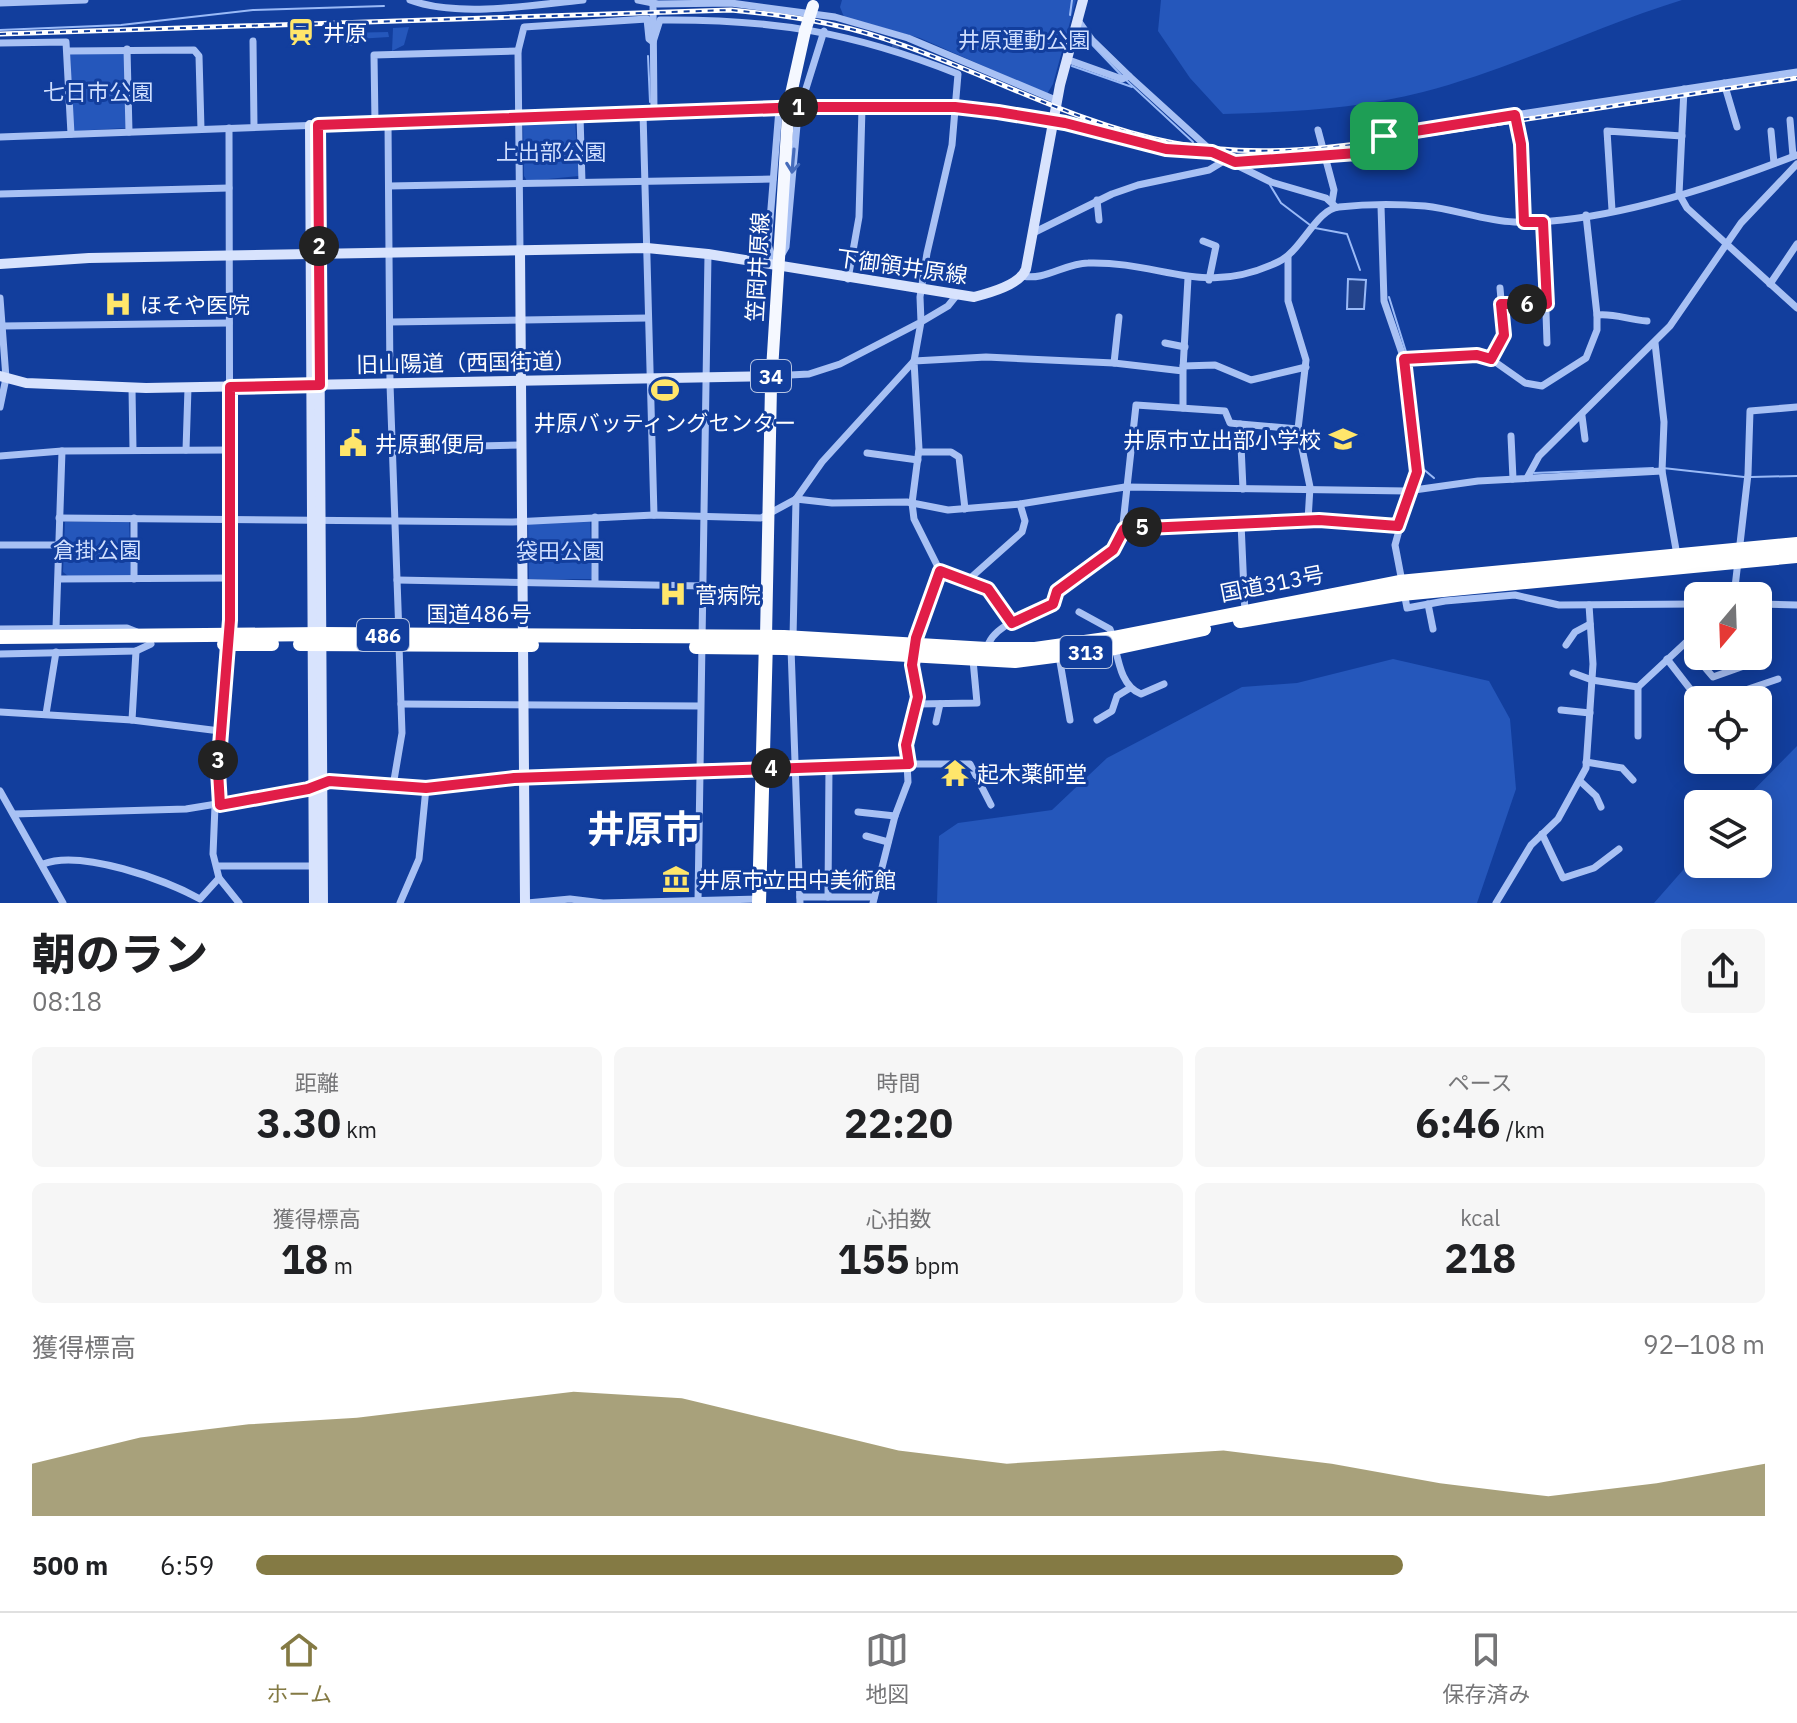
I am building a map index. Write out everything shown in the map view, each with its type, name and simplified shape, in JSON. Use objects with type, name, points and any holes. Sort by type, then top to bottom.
[{"type":"highway","name":"国道313号","points":[[1740,556],[1797,544]]},
{"type":"highway","name":"国道313号","points":[[914,650],[973,660],[1059,656],[1245,616],[1400,588],[1740,556],[1797,556]]},
{"type":"highway","name":"国道486号","points":[[0,637],[766,643]]},
{"type":"highway","name":"国道486号","points":[[0,645],[150,640]]},
{"type":"highway","name":"国道313号","points":[[766,643],[914,650],[1052,648],[1114,643]]},
{"type":"highway","points":[[759,901],[766,643]]},
{"type":"main road","name":"笠岡井原線","points":[[766,643],[776,267],[789,108],[814,3]]},
{"type":"street","points":[[0,3],[85,0]]},
{"type":"street","points":[[410,0],[431,5],[502,8],[583,0]]},
{"type":"street","points":[[638,0],[783,4],[898,36],[1058,101]]},
{"type":"street","points":[[1083,0],[1066,59],[1035,232],[1023,276],[1034,277],[1086,262],[1209,280],[1249,274],[1288,257],[1334,204],[1334,190],[1318,130]]},
{"type":"street","points":[[653,2],[654,112]]},
{"type":"street","points":[[653,42],[649,39],[647,19],[582,21],[524,27],[518,51],[520,521],[526,903],[570,899],[625,902],[759,901]]},
{"type":"street","points":[[1077,19],[1126,77],[1212,152],[1271,182],[1334,204],[1424,206],[1524,222],[1543,222],[1679,194],[1796,158]]},
{"type":"street","points":[[653,42],[660,20],[755,21],[824,31],[894,49],[958,74],[952,145],[921,291],[921,322],[914,361],[918,456],[912,503],[914,519],[940,571],[988,589],[1012,623]]},
{"type":"street","points":[[776,267],[768,245],[773,179],[789,108],[824,31]]},
{"type":"street","points":[[253,41],[254,127]]},
{"type":"street","points":[[0,43],[66,42],[71,134]]},
{"type":"street","points":[[68,51],[127,49],[197,52],[201,129]]},
{"type":"street","points":[[127,49],[129,132]]},
{"type":"street","points":[[375,123],[374,55],[518,51]]},
{"type":"street","points":[[1066,59],[1126,77]]},
{"type":"street","points":[[1035,232],[1097,200],[1138,185],[1209,170],[1227,161],[1325,156],[1372,150],[1384,136],[1797,72]]},
{"type":"street","points":[[1724,83],[1737,127]]},
{"type":"street","points":[[1684,89],[1679,194],[1687,208],[1797,308]]},
{"type":"street","points":[[0,137],[654,112],[955,107],[1055,121],[1166,149],[1212,152]]},
{"type":"street","points":[[848,279],[859,217],[862,108]]},
{"type":"street","points":[[643,113],[654,515]]},
{"type":"street","points":[[1515,115],[1521,144],[1524,222]]},
{"type":"street","points":[[580,116],[582,182]]},
{"type":"street","points":[[1527,478],[1539,456],[1655,343],[1690,301],[1741,223],[1796,158],[1790,120]]},
{"type":"street","points":[[388,122],[390,384],[402,739],[393,786]]},
{"type":"street","points":[[314,125],[318,785],[318,866],[314,903]]},
{"type":"street","points":[[229,128],[231,578],[217,806],[211,843],[219,878],[239,903]]},
{"type":"street","points":[[1612,210],[1607,131],[1682,136]]},
{"type":"street","points":[[1771,131],[1774,163]]},
{"type":"street","points":[[389,186],[773,179]]},
{"type":"street","points":[[0,194],[229,188]]},
{"type":"street","points":[[1097,200],[1099,220]]},
{"type":"street","points":[[1381,206],[1384,301],[1404,359],[1417,465],[1395,545],[1400,588],[1409,609],[1428,604],[1515,595],[1559,605],[1684,604]]},
{"type":"street","points":[[1404,359],[1477,355],[1491,359],[1530,385],[1549,384],[1586,358],[1597,330],[1597,315],[1586,215]]},
{"type":"street","points":[[1543,222],[1547,343]]},
{"type":"street","points":[[1203,241],[1216,246],[1209,280]]},
{"type":"street","points":[[1770,284],[1797,244]]},
{"type":"street","name":"下御領井原線","points":[[0,264],[647,248],[708,254],[956,296],[977,296],[1023,276]]},
{"type":"street","points":[[698,901],[708,254]]},
{"type":"street","points":[[1288,257],[1288,301],[1306,367],[1298,429],[1310,487],[1308,520]]},
{"type":"street","points":[[1183,408],[1188,278]]},
{"type":"street","points":[[1491,359],[1504,335],[1500,288]]},
{"type":"street","name":"旧山陽道（西国街道）","points":[[3,377],[26,383],[188,388],[809,374],[840,364],[921,322],[948,306],[956,296]]},
{"type":"street","points":[[0,298],[3,377],[0,407]]},
{"type":"street","points":[[1501,304],[1547,304]]},
{"type":"street","points":[[1597,315],[1615,313],[1626,320],[1647,321]]},
{"type":"street","points":[[1114,363],[1119,317]]},
{"type":"street","points":[[390,322],[648,318]]},
{"type":"street","points":[[2,326],[229,323]]},
{"type":"street","points":[[1165,343],[1185,347]]},
{"type":"street","points":[[1655,343],[1664,422],[1662,469],[1678,561]]},
{"type":"street","points":[[59,518],[520,521],[654,515],[768,517],[796,499],[822,462],[914,361],[986,357],[1183,369],[1215,365],[1251,380],[1306,367]]},
{"type":"street","points":[[132,388],[133,450]]},
{"type":"street","points":[[186,450],[188,388]]},
{"type":"street","points":[[987,649],[990,638],[1012,623],[1053,604],[1057,591],[1113,550],[1124,529],[1125,487],[1135,395]]},
{"type":"street","points":[[1136,405],[1225,411],[1230,423],[1298,429]]},
{"type":"street","points":[[1736,582],[1748,477],[1750,411],[1797,407]]},
{"type":"street","points":[[1582,416],[1585,439]]},
{"type":"street","points":[[1240,424],[1243,489]]},
{"type":"street","points":[[1511,436],[1513,479]]},
{"type":"street","points":[[392,448],[521,445]]},
{"type":"street","points":[[0,456],[62,451],[229,450]]},
{"type":"street","points":[[56,628],[62,451]]},
{"type":"street","points":[[867,453],[918,456],[951,452],[959,457],[965,509]]},
{"type":"street","points":[[796,499],[912,503],[935,509],[965,509],[1020,504],[1125,487],[1412,490],[1513,479],[1662,469]]},
{"type":"street","points":[[796,499],[792,643],[800,900],[828,897],[874,900],[895,816],[908,782],[906,745],[918,704],[914,650],[922,613],[940,571]]},
{"type":"street","points":[[967,581],[1025,527],[1020,504]]},
{"type":"street","points":[[595,517],[595,583]]},
{"type":"street","points":[[134,518],[134,579]]},
{"type":"street","points":[[1124,529],[1308,520],[1398,526]]},
{"type":"street","points":[[1241,523],[1245,616]]},
{"type":"street","points":[[1012,540],[1020,550]]},
{"type":"street","points":[[0,545],[58,545]]},
{"type":"street","points":[[59,579],[231,578]]},
{"type":"street","points":[[397,580],[703,586]]},
{"type":"street","points":[[1428,604],[1433,629]]},
{"type":"street","points":[[1772,604],[1797,605]]},
{"type":"street","points":[[1496,903],[1509,878],[1542,834],[1558,819],[1580,781],[1586,762],[1592,680],[1589,605]]},
{"type":"street","points":[[1079,612],[1110,629],[1130,688],[1141,694],[1164,684]]},
{"type":"street","points":[[1566,645],[1575,632],[1590,624]]},
{"type":"street","points":[[0,629],[127,628],[150,640],[136,651],[0,654]]},
{"type":"street","points":[[1638,736],[1638,687],[1684,645]]},
{"type":"street","points":[[132,720],[136,651]]},
{"type":"street","points":[[46,714],[56,652]]},
{"type":"street","points":[[1059,656],[1070,720]]},
{"type":"street","points":[[1667,659],[1688,686]]},
{"type":"street","points":[[918,704],[977,703],[973,660]]},
{"type":"street","points":[[1707,670],[1713,677],[1733,670]]},
{"type":"street","points":[[1573,673],[1592,680],[1638,687]]},
{"type":"street","points":[[1757,686],[1778,679]]},
{"type":"street","points":[[1097,720],[1112,711],[1117,696],[1130,688]]},
{"type":"street","points":[[401,704],[699,706]]},
{"type":"street","points":[[936,722],[940,704]]},
{"type":"street","points":[[1561,710],[1590,713]]},
{"type":"street","points":[[0,712],[132,720],[220,731]]},
{"type":"street","points":[[1586,762],[1622,768],[1633,780]]},
{"type":"street","points":[[0,812],[152,812],[217,806],[329,781],[426,788],[524,777],[909,764],[970,764],[991,805]]},
{"type":"street","points":[[828,897],[829,766]]},
{"type":"street","points":[[1580,781],[1596,796],[1601,807]]},
{"type":"street","points":[[400,903],[419,859],[426,788]]},
{"type":"street","points":[[0,791],[63,903]]},
{"type":"street","points":[[858,812],[895,816]]},
{"type":"street","points":[[1542,834],[1563,878],[1594,868],[1619,849]]},
{"type":"street","points":[[866,836],[888,842]]},
{"type":"street","points":[[43,864],[70,860],[122,867],[168,881],[200,899],[219,878]]},
{"type":"street","points":[[217,866],[318,866]]},
{"type":"street","points":[[318,866],[323,903]]},
{"type":"green space","name":"井原運動公園","points":[[842,0],[1076,0],[1053,84],[1047,94],[920,38],[844,17],[840,7]]},
{"type":"green space","points":[[1161,0],[1682,0],[1489,72],[1423,92],[1349,106],[1223,114],[1190,78],[1158,31]]},
{"type":"green space","points":[[409,27],[404,45],[392,51],[393,28]]},
{"type":"green space","points":[[388,32],[389,37],[357,39],[352,46],[343,44],[343,33]]},
{"type":"green space","name":"七日市公園","points":[[124,51],[126,128],[73,131],[70,53]]},
{"type":"green space","name":"上出部公園","points":[[575,121],[579,176],[527,181],[524,176],[523,125]]},
{"type":"green space","name":"袋田公園","points":[[590,520],[592,579],[529,579],[528,523]]},
{"type":"green space","name":"倉掛公園","points":[[65,522],[129,522],[131,576],[68,576],[63,572]]},
{"type":"green space","points":[[1393,659],[1489,681],[1510,719],[1516,789],[1477,903],[937,903],[939,836],[958,823],[1052,810],[1107,758],[1242,687],[1297,683]]},
{"type":"green space","points":[[1797,746],[1797,903],[1654,903],[1684,869],[1684,878],[1772,878],[1772,790],[1754,790]]},
{"type":"shaded area","points":[[1348,279],[1366,280],[1364,309],[1347,309]]},
{"type":"waterway","points":[[1070,15],[1072,0]]},
{"type":"waterway","points":[[0,30],[121,25],[253,10],[384,6]]},
{"type":"waterway","points":[[1079,31],[1122,76]]},
{"type":"waterway","points":[[648,56],[650,102]]},
{"type":"waterway","points":[[1072,66],[1132,87]]},
{"type":"waterway","points":[[1126,80],[1193,142]]},
{"type":"waterway","points":[[1329,159],[1340,158]]},
{"type":"waterway","points":[[1249,166],[1321,160]]},
{"type":"waterway","points":[[1270,185],[1281,203],[1310,225]]},
{"type":"waterway","points":[[1315,228],[1347,234],[1360,270]]},
{"type":"waterway","points":[[1389,297],[1407,355]]},
{"type":"waterway","points":[[1422,468],[1434,478]]},
{"type":"waterway","points":[[1534,473],[1653,468]]},
{"type":"waterway","points":[[1663,468],[1744,477]]},
{"type":"waterway","points":[[1751,477],[1797,476]]},
{"type":"tunnel","points":[[895,48],[898,37]]},
{"type":"railway","points":[[0,34],[731,10],[809,20],[866,33],[1063,110],[1136,134],[1174,143],[1249,151],[1362,144],[1797,78]]},
{"type":"place","name":"井原","points":[[301,32]]},
{"type":"place","name":"ほそや医院","points":[[118,304]]},
{"type":"place","name":"井原バッティングセンター","points":[[665,390]]},
{"type":"place","name":"井原市立出部小学校","points":[[1343,439]]},
{"type":"place","name":"井原郵便局","points":[[353,443]]},
{"type":"place","name":"菅病院","points":[[673,594]]},
{"type":"place","name":"起木薬師堂","points":[[955,773]]},
{"type":"place","name":"井原市立田中美術館","points":[[676,879]]},
{"type":"district","name":"井原市","points":[[644,828]]},
{"type":"route","points":[[806,107],[955,107],[1055,121],[1166,149],[1212,152],[1235,162],[1357,153],[1376,148],[1384,136],[1515,115],[1521,144],[1524,222],[1543,222],[1547,292],[1547,304],[1501,304],[1504,335],[1491,359],[1477,355],[1404,359],[1417,472],[1398,526],[1319,520],[1260,524],[1218,522],[1124,529],[1103,561],[1065,584],[1057,591],[1053,604],[1012,623],[988,589],[940,571],[922,613],[916,638],[912,665],[918,704],[906,745],[909,764],[514,778],[426,788],[329,781],[308,789],[220,805],[218,771],[230,629],[230,387],[320,385],[318,125],[806,107]]}]
